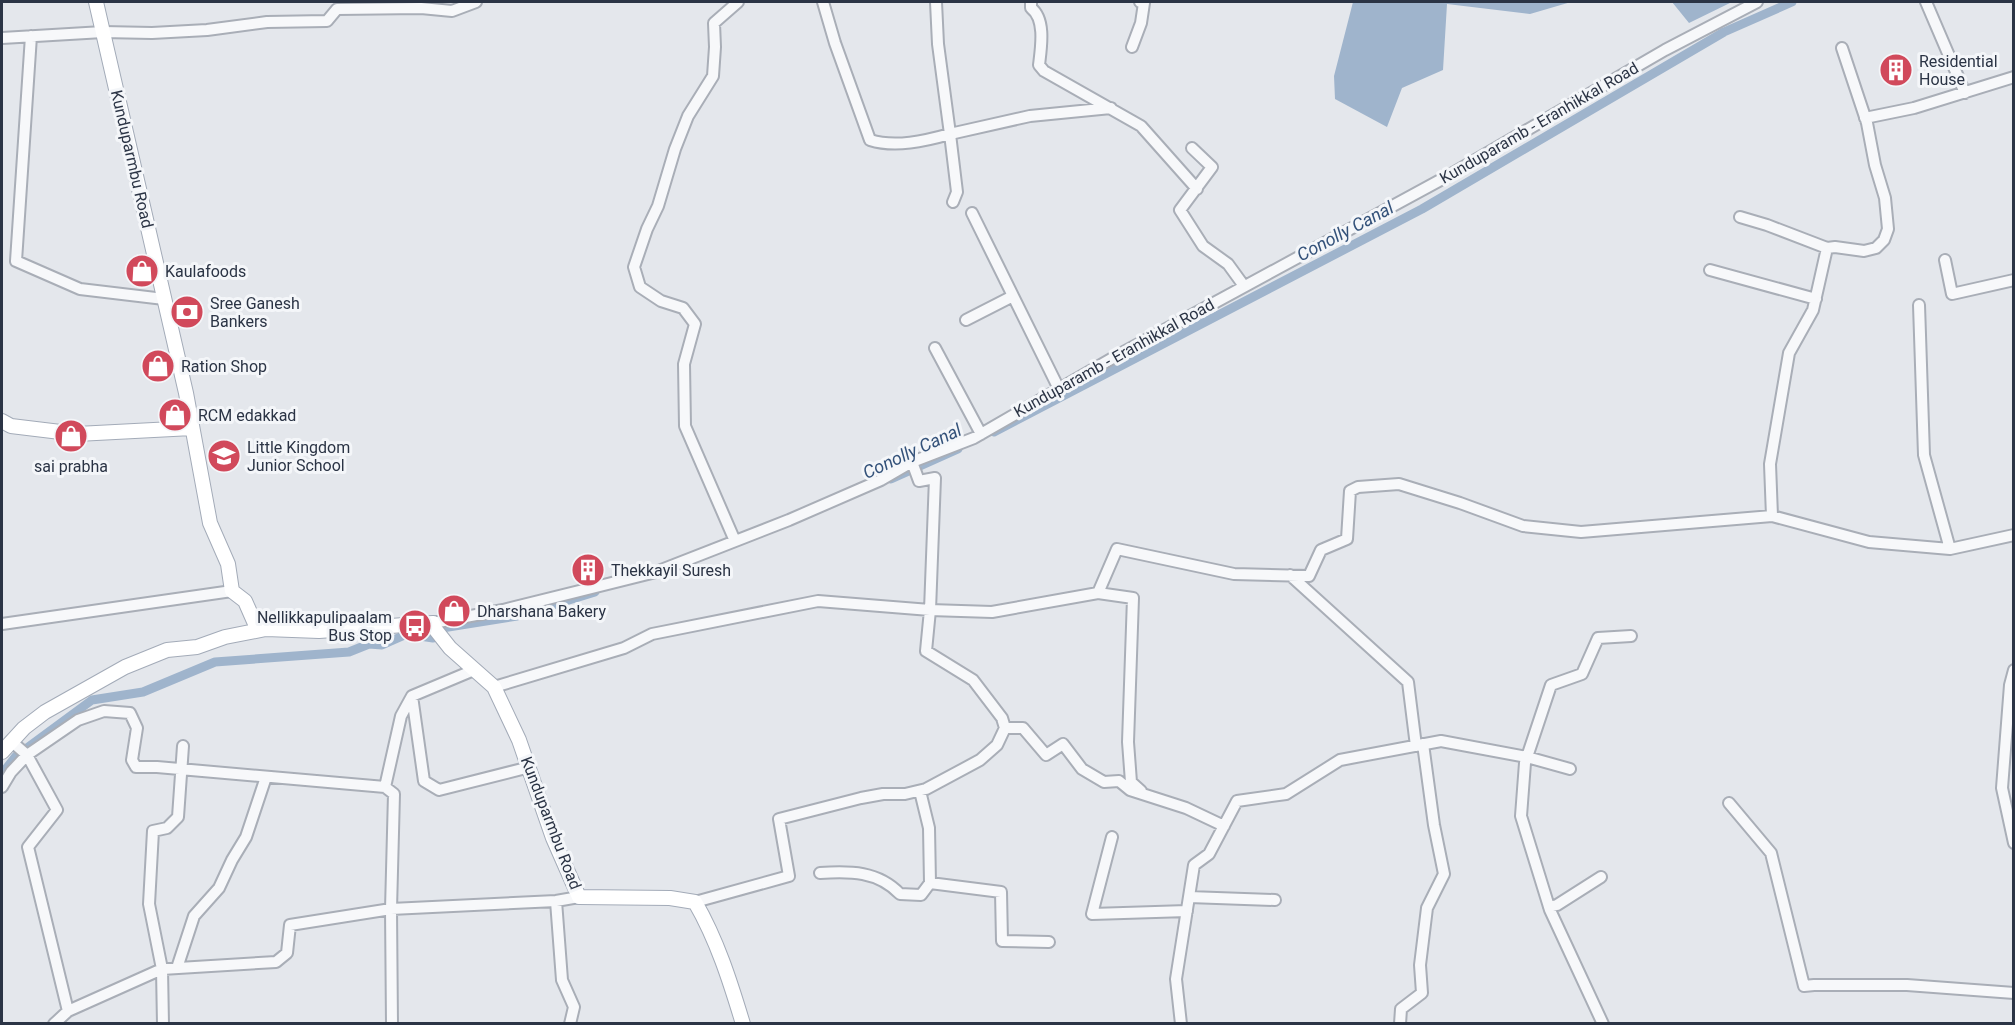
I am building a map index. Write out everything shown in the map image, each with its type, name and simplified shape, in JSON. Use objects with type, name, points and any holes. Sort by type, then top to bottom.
[{"type":"main road","name":"Kunduparmbu Road","points":[[96,2],[164,299],[210,523],[228,564],[232,591],[245,601],[256,626],[266,630]]},
{"type":"main road","points":[[2,421],[11,426],[77,434],[192,428]]},
{"type":"main road","points":[[2,752],[24,728],[45,712],[125,667],[167,650],[197,647],[225,637],[266,630],[319,632],[437,630]]},
{"type":"main road","name":"Kunduparmbu Road","points":[[437,630],[457,655],[494,687],[530,767],[553,838],[579,897],[670,898],[695,902]]},
{"type":"main road","points":[[695,902],[728,971],[743,1023]]},
{"type":"street","points":[[2,38],[102,32],[152,33],[207,30],[267,22],[327,21],[337,9],[421,8],[452,11],[476,2]]},
{"type":"street","points":[[735,541],[686,426],[684,364],[695,324],[683,308],[661,301],[640,287],[634,267],[647,229],[658,207],[672,157],[688,116],[713,76],[714,23],[738,2]]},
{"type":"street","points":[[823,2],[834,43],[870,140],[880,143],[924,141],[1030,116],[1111,108]]},
{"type":"street","points":[[936,2],[938,44],[957,192],[953,202]]},
{"type":"street","points":[[1032,2],[1031,8],[1040,19],[1039,65],[1044,71],[1141,126],[1197,189]]},
{"type":"street","points":[[1132,47],[1144,3],[1140,2]]},
{"type":"street","name":"Kunduparamb - Eranhikkal Road","points":[[437,630],[503,610],[648,574],[849,494],[981,434],[1244,286],[1446,177],[1665,50],[1757,2]]},
{"type":"street","points":[[1926,2],[1965,93]]},
{"type":"street","points":[[31,36],[16,261],[80,289],[164,299]]},
{"type":"street","points":[[1740,217],[1827,248],[1864,251],[1876,248],[1884,240],[1888,229],[1885,198],[1865,118],[1842,48]]},
{"type":"street","points":[[1865,118],[1914,108],[2013,77]]},
{"type":"street","points":[[1192,148],[1212,167],[1180,210],[1203,246],[1228,264],[1244,286]]},
{"type":"street","points":[[972,213],[1059,389]]},
{"type":"street","points":[[1772,516],[1770,464],[1789,353],[1813,310],[1827,248]]},
{"type":"street","points":[[1945,260],[1952,294],[2013,280]]},
{"type":"street","points":[[1710,270],[1816,299]]},
{"type":"street","points":[[966,320],[1013,296]]},
{"type":"street","points":[[1920,305],[1924,455],[1950,549]]},
{"type":"street","points":[[935,348],[981,434]]},
{"type":"street","points":[[695,902],[789,876],[779,819],[872,796],[920,791],[980,760],[997,745],[1005,728],[1002,718],[973,680],[926,651],[930,610],[935,478],[919,481],[913,463]]},
{"type":"street","points":[[1098,593],[1117,549],[1234,574],[1309,576],[1321,550],[1347,539],[1350,491],[1358,487],[1399,484],[1460,502],[1522,526],[1581,532],[1772,516],[1869,542],[1950,549],[2013,535]]},
{"type":"street","points":[[1290,575],[1408,682],[1444,874],[1427,909],[1420,965],[1422,993],[1401,1009],[1400,1023]]},
{"type":"street","points":[[2,624],[232,591]]},
{"type":"street","points":[[494,687],[624,648],[652,634],[818,601],[930,610],[992,612],[1098,593],[1133,598],[1128,742],[1131,782],[1144,793]]},
{"type":"street","points":[[1603,1023],[1549,907],[1521,816],[1527,757],[1551,685],[1582,674],[1598,638],[1631,636]]},
{"type":"street","points":[[385,787],[401,716],[412,696],[474,670]]},
{"type":"street","points":[[2013,670],[2002,788],[2013,843]]},
{"type":"street","points":[[412,696],[424,781],[439,790],[530,767]]},
{"type":"street","points":[[2,787],[11,772],[27,755],[78,720],[104,711],[130,713],[137,728],[132,760],[136,767],[385,787],[394,794],[391,909],[392,1023]]},
{"type":"street","points":[[1005,728],[1023,729],[1046,755],[1063,744],[1082,769],[1104,782],[1119,781],[1130,790],[1186,808],[1224,826]]},
{"type":"street","points":[[11,741],[27,755],[57,810],[28,847],[68,1011]]},
{"type":"street","points":[[1181,1023],[1176,979],[1194,865],[1209,854],[1237,801],[1286,794],[1340,760],[1441,741],[1527,757],[1570,769]]},
{"type":"street","points":[[163,1023],[162,969],[149,904],[153,831],[167,828],[178,817],[183,746]]},
{"type":"street","points":[[177,968],[194,916],[219,888],[246,837],[266,777]]},
{"type":"street","points":[[820,873],[862,873],[889,882],[900,894],[921,895],[930,883],[929,828],[920,791]]},
{"type":"street","points":[[1729,803],[1771,853],[1804,986],[1814,984],[1907,985],[2013,993]]},
{"type":"street","points":[[1112,837],[1092,914],[1187,911]]},
{"type":"street","points":[[1549,907],[1557,905],[1601,877]]},
{"type":"street","points":[[930,883],[1001,892],[1002,941],[1049,942]]},
{"type":"street","points":[[54,1023],[68,1011],[162,969],[276,962],[287,953],[290,925],[391,909],[556,901],[579,897]]},
{"type":"street","points":[[1189,897],[1275,900]]},
{"type":"street","points":[[556,901],[562,980],[574,1007],[570,1023]]},
{"type":"water","points":[[1353,2],[1571,2],[1530,14],[1447,4],[1443,70],[1402,88],[1387,127],[1335,99],[1334,76]]},
{"type":"water","points":[[1672,2],[1732,2],[1689,23]]},
{"type":"waterway","name":"Conolly Canal","points":[[994,432],[1422,209],[1724,32],[1792,2]]},
{"type":"waterway","name":"Conolly Canal","points":[[891,479],[958,449]]},
{"type":"waterway","name":"Conolly Canal","points":[[2,774],[16,756],[92,700],[143,692],[215,662],[349,652],[369,644],[382,645],[407,634],[433,638],[442,628],[517,616],[595,592]]},
{"type":"place","name":"Residential House","points":[[1896,70]]},
{"type":"place","name":"Kaulafoods","points":[[142,271]]},
{"type":"place","name":"Sree Ganesh Bankers","points":[[187,312]]},
{"type":"place","name":"Ration Shop","points":[[158,366]]},
{"type":"place","name":"RCM edakkad","points":[[175,415]]},
{"type":"place","name":"sai prabha","points":[[71,436]]},
{"type":"place","name":"Little Kingdom Junior School","points":[[224,456]]},
{"type":"place","name":"Thekkayil Suresh","points":[[588,570]]},
{"type":"place","name":"Dharshana Bakery","points":[[454,611]]},
{"type":"place","name":"Nellikkapulipaalam Bus Stop","points":[[415,626]]}]
